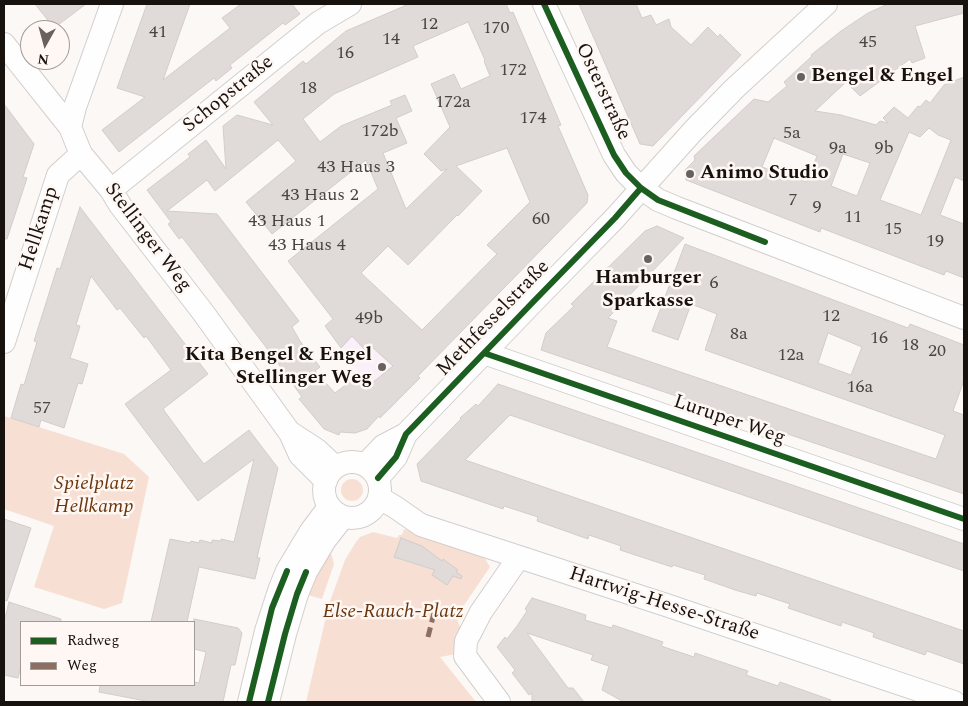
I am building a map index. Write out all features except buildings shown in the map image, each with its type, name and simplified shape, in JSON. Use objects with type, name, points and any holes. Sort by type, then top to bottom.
[{"type":"street","points":[[70,127],[75,107],[112,4]]},
{"type":"street","name":"Schopstraße","points":[[112,190],[318,23],[350,4]]},
{"type":"street","name":"Osterstraße","points":[[544,4],[614,155],[626,173],[641,188],[658,200],[677,208],[964,318]]},
{"type":"street","name":"Methfesselstraße","points":[[336,512],[355,518],[368,514],[374,509],[374,480],[384,446],[406,434],[615,218],[693,131],[734,89],[826,4]]},
{"type":"street","name":"Stellinger Weg","points":[[4,44],[70,127],[81,154],[112,190],[120,205],[202,311],[290,433],[300,455],[331,474]]},
{"type":"street","name":"Hellkamp","points":[[4,342],[58,175],[81,154]]},
{"type":"street","name":"Luruper Weg","points":[[484,353],[964,519]]},
{"type":"street","points":[[336,512],[324,494],[331,474],[350,462],[374,480]]},
{"type":"street","name":"Hartwig-Hesse-Straße","points":[[374,480],[396,506],[421,525],[954,702]]},
{"type":"street","points":[[249,702],[266,631],[287,571],[311,531],[336,512]]},
{"type":"street","points":[[268,702],[284,634],[297,594],[306,572],[326,540],[336,512]]},
{"type":"street","points":[[499,702],[465,656],[466,641],[481,612],[519,557]]},
{"type":"shaded area","name":"Kita Bengel & Engel Stellinger Weg","points":[[346,306],[420,378],[395,400],[397,402],[389,410],[325,326]]},
{"type":"green space","name":"Spielplatz Hellkamp","points":[[4,416],[124,454],[149,477],[122,603],[104,609],[34,587],[54,526],[4,509]]},
{"type":"green space","points":[[352,479],[360,482],[363,490],[360,498],[352,501],[344,498],[341,490],[344,482]]},
{"type":"green space","name":"Else-Rauch-Platz","points":[[404,529],[484,557],[490,567],[456,617],[462,632],[456,654],[440,657],[476,702],[306,702],[329,604],[345,560],[360,537],[373,532],[397,538],[399,535],[402,535]]},
{"type":"green space","points":[[330,549],[334,564],[322,599],[308,595],[315,578]]},
{"type":"marked path","points":[[428,637],[435,609]]},
{"type":"cycle path","points":[[544,4],[614,155],[626,173],[641,188],[658,200],[765,242]]},
{"type":"cycle path","points":[[378,478],[396,457],[406,434],[615,218],[641,188]]},
{"type":"cycle path","points":[[484,353],[964,519]]},
{"type":"cycle path","points":[[249,702],[272,608],[287,571]]},
{"type":"cycle path","points":[[268,702],[285,634],[306,572]]},
{"type":"place","name":"Bengel & Engel","points":[[801,77]]},
{"type":"place","name":"Animo Studio","points":[[690,174]]},
{"type":"place","name":"Hamburger Sparkasse","points":[[648,259]]},
{"type":"place","name":"Kita Bengel & Engel Stellinger Weg","points":[[382,367]]}]
